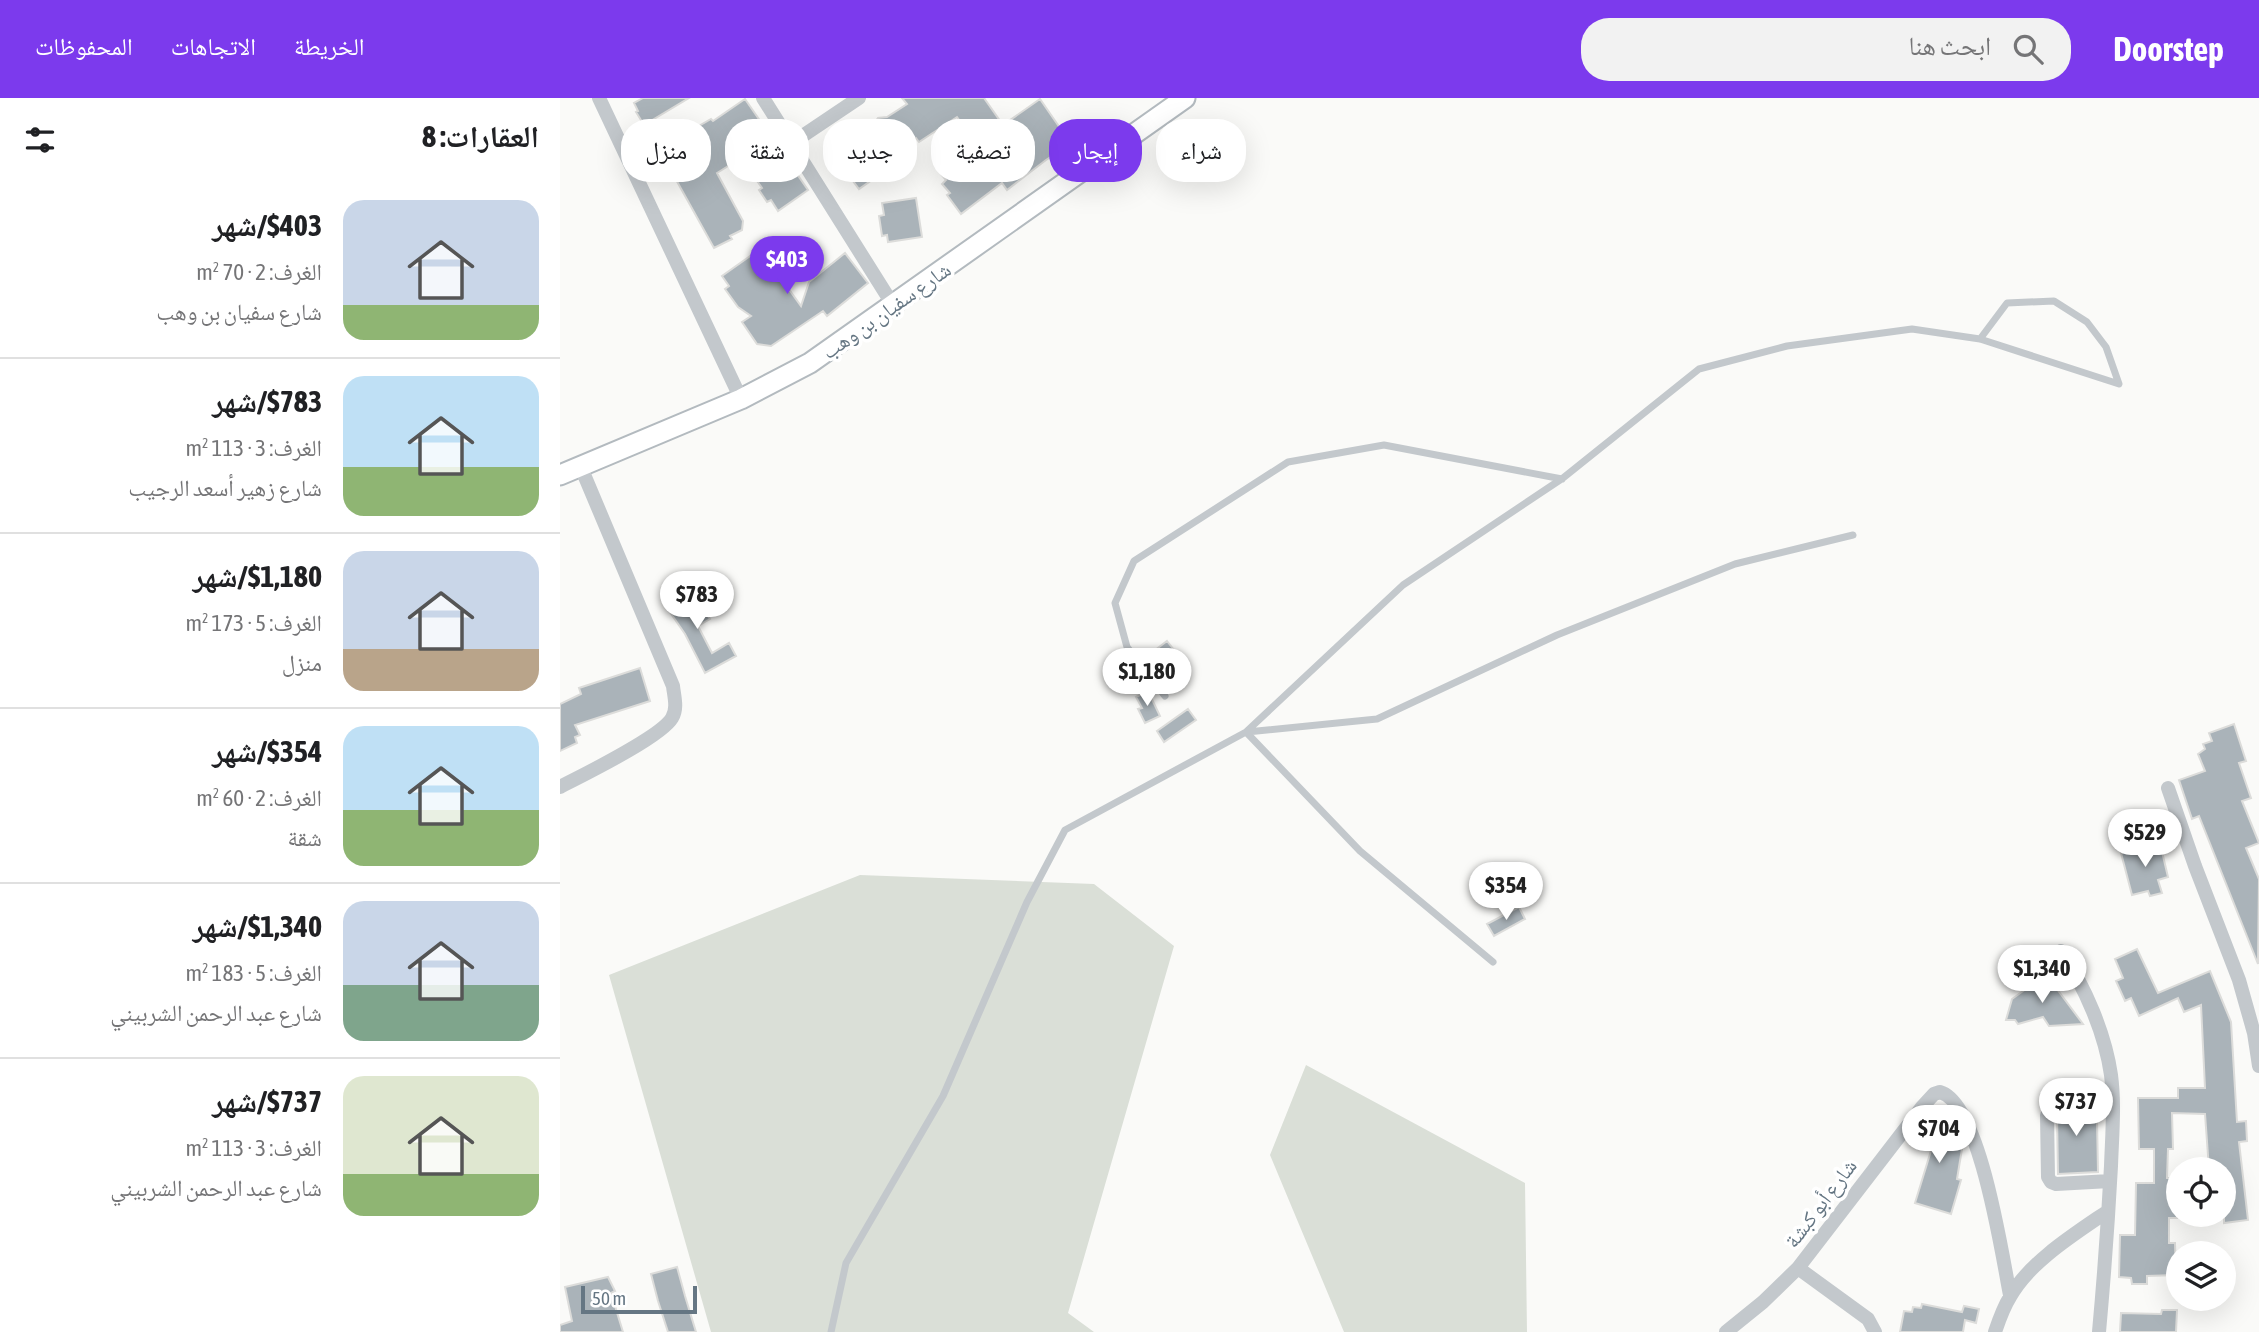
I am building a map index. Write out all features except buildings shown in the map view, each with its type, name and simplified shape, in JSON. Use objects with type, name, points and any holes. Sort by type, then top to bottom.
[{"type":"street","points":[[599,98],[741,399]]},
{"type":"street","points":[[762,98],[776,119]]},
{"type":"street","points":[[809,132],[859,98]]},
{"type":"street","name":"شارع سفيان بن وهب","points":[[560,475],[741,399],[810,363],[1185,98]]},
{"type":"street","points":[[809,172],[893,305]]},
{"type":"street","points":[[560,788],[657,733],[672,718],[676,707],[673,685],[580,465]]},
{"type":"street","points":[[2168,788],[2194,866],[2239,980],[2248,1009],[2259,1066]]},
{"type":"street","points":[[2061,951],[2074,970],[2086,997],[2111,1074],[2113,1127],[2099,1332]]},
{"type":"street","name":"شارع أبو كبشة","points":[[1726,1332],[1763,1302],[1798,1268],[1922,1107],[1934,1094],[1940,1092],[1952,1098],[1977,1150],[1987,1181],[2010,1295]]},
{"type":"street","points":[[2047,1115],[2048,1177],[2051,1182],[2110,1181]]},
{"type":"street","points":[[1995,1332],[2010,1295],[2047,1255],[2108,1211]]},
{"type":"street","points":[[1798,1268],[1868,1319],[1875,1332]]},
{"type":"lane","points":[[831,1332],[846,1263],[943,1096],[1027,902],[1065,830],[1246,732],[1403,585],[1562,479],[1699,369],[1787,346],[1912,329],[1980,339],[2119,384],[2106,348],[2087,322],[2054,302],[2007,303],[1980,339]]},
{"type":"lane","points":[[1165,696],[1127,647],[1115,603],[1134,561],[1288,461],[1384,445],[1562,479]]},
{"type":"lane","points":[[1246,732],[1377,719],[1557,635],[1735,564],[1853,535]]},
{"type":"lane","points":[[1246,732],[1360,852],[1493,962]]},
{"type":"shaded area","points":[[860,875],[1094,884],[1174,946],[1068,1313],[1094,1332],[711,1332],[609,975]]},
{"type":"shaded area","points":[[1306,1065],[1525,1183],[1527,1332],[1344,1332],[1270,1155]]}]
